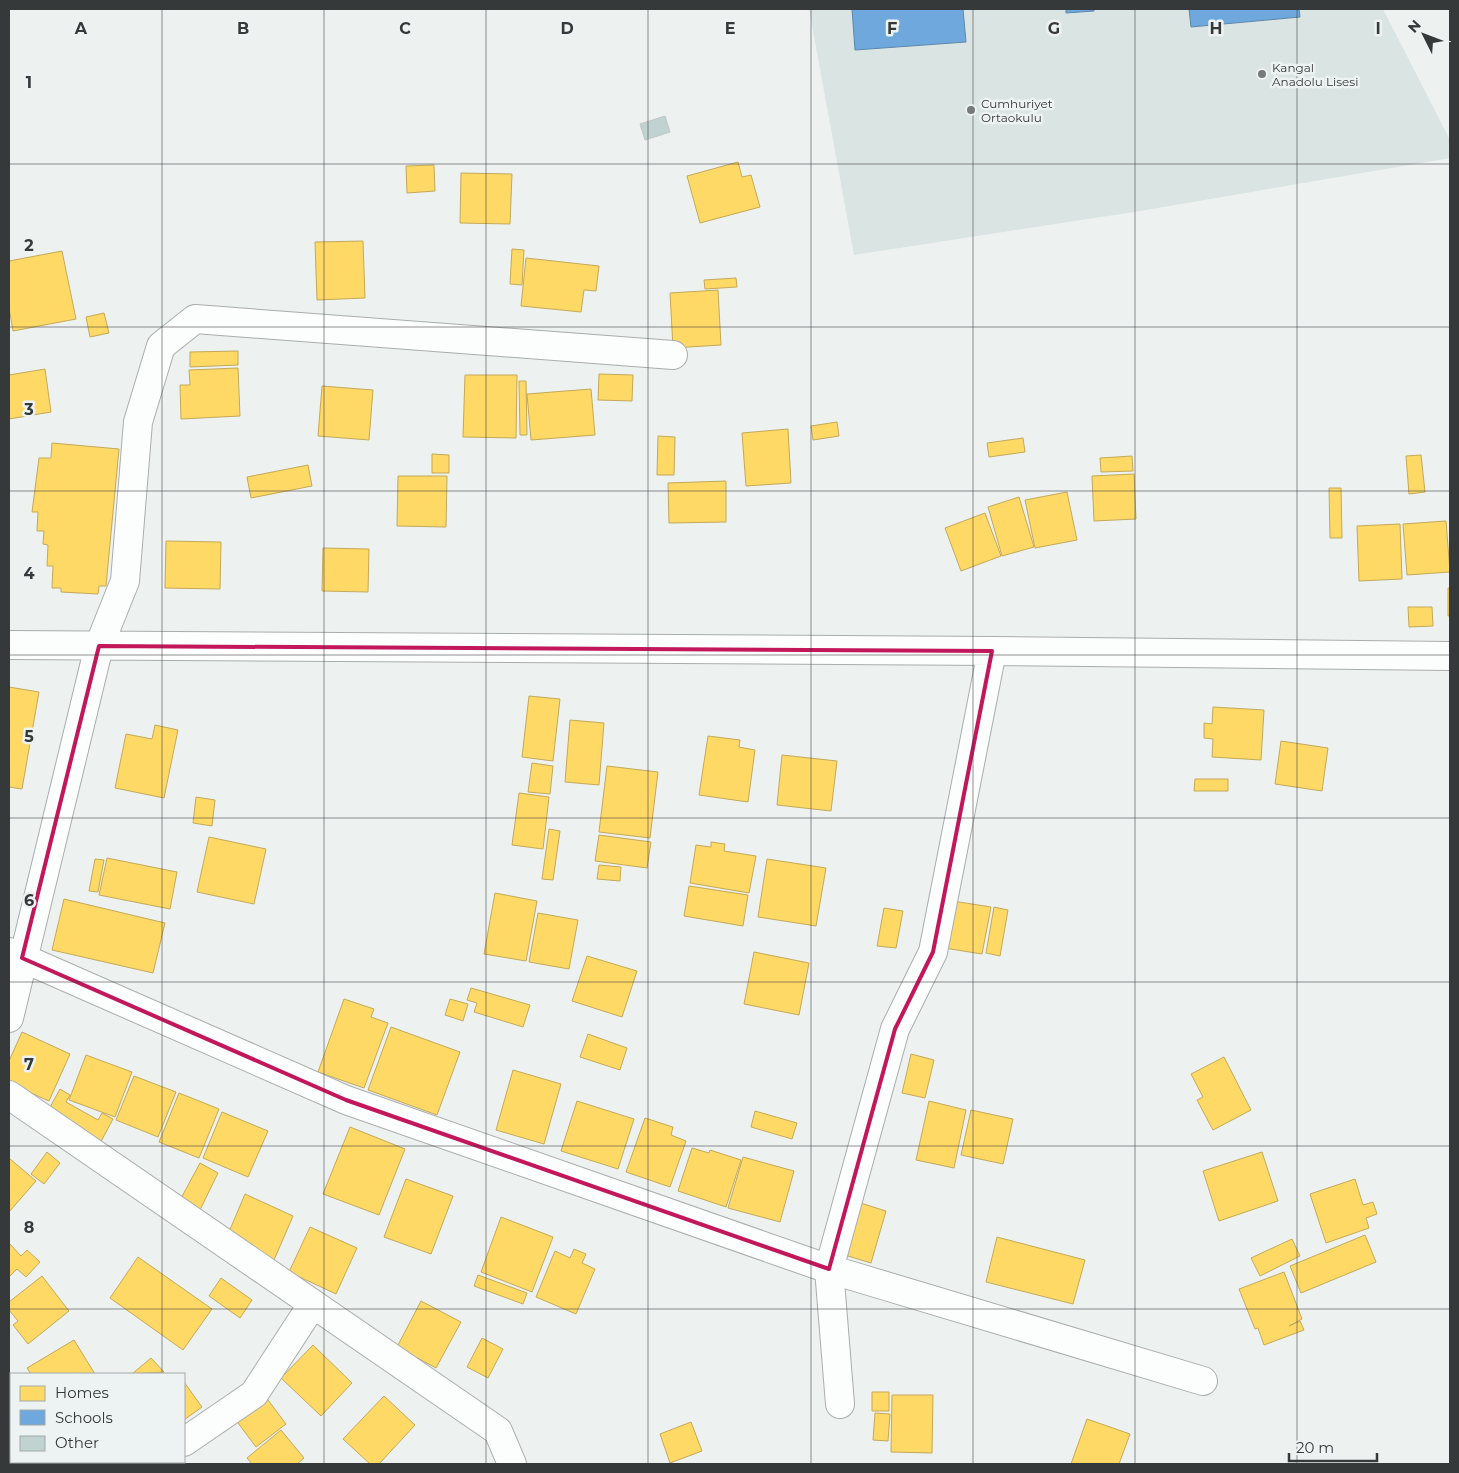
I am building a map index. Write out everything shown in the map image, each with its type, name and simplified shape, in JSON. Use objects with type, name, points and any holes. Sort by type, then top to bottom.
[{"type":"street","points":[[9,1018],[15,955],[99,646],[125,581],[138,422],[161,346],[195,318],[673,355]]},
{"type":"street","points":[[9,645],[992,650],[1450,656]]},
{"type":"street","points":[[840,1404],[828,1269],[896,1029],[934,952],[992,650]]},
{"type":"street","points":[[15,955],[346,1100],[828,1269],[1203,1381]]},
{"type":"street","points":[[9,1095],[498,1432],[512,1464]]},
{"type":"street","points":[[185,1441],[254,1394],[312,1304]]},
{"type":"highlighted area","points":[[99,646],[992,651],[933,952],[895,1029],[829,1269],[346,1100],[22,958]]},
{"type":"shaded area","points":[[809,9],[1383,9],[1450,140],[1450,158],[1134,212],[854,255]]},
{"type":"building: Homes","points":[[738,162],[742,177],[751,175],[760,207],[700,223],[687,176]]},
{"type":"building: Homes","points":[[434,165],[435,191],[407,193],[406,166]]},
{"type":"building: Homes","points":[[461,173],[512,174],[510,224],[460,223]]},
{"type":"building: Homes","points":[[363,241],[365,298],[317,300],[315,242]]},
{"type":"building: Homes","points":[[512,249],[524,250],[522,285],[510,284]]},
{"type":"building: Homes","points":[[62,251],[76,319],[13,331],[9,308],[9,261]]},
{"type":"building: Homes","points":[[526,258],[599,266],[596,291],[584,290],[581,312],[521,306]]},
{"type":"building: Homes","points":[[736,278],[737,287],[705,289],[704,280]]},
{"type":"building: Homes","points":[[718,290],[721,345],[673,348],[670,293]]},
{"type":"building: Homes","points":[[104,313],[109,333],[90,337],[86,317]]},
{"type":"building: Homes","points":[[238,351],[238,365],[190,367],[190,352]]},
{"type":"building: Homes","points":[[238,368],[240,416],[181,419],[180,385],[190,385],[189,370]]},
{"type":"building: Homes","points":[[45,369],[51,412],[9,419],[9,375]]},
{"type":"building: Homes","points":[[599,374],[633,375],[632,401],[598,400]]},
{"type":"building: Homes","points":[[465,375],[517,375],[516,438],[463,437]]},
{"type":"building: Homes","points":[[519,381],[526,381],[527,435],[520,435]]},
{"type":"building: Homes","points":[[322,386],[373,390],[369,440],[318,436]]},
{"type":"building: Homes","points":[[591,389],[595,435],[531,440],[527,394]]},
{"type":"building: Homes","points":[[837,422],[839,436],[813,440],[811,426]]},
{"type":"building: Homes","points":[[788,429],[791,483],[746,486],[742,433]]},
{"type":"building: Homes","points":[[658,436],[675,437],[674,475],[657,475]]},
{"type":"building: Homes","points":[[1023,438],[1025,452],[989,457],[987,443]]},
{"type":"building: Homes","points":[[52,443],[119,449],[106,586],[99,586],[98,594],[61,592],[61,588],[52,588],[53,566],[47,566],[48,545],[43,544],[44,531],[37,531],[38,512],[32,512],[39,458],[51,458]]},
{"type":"building: Homes","points":[[432,454],[449,455],[449,473],[432,473]]},
{"type":"building: Homes","points":[[1421,455],[1425,492],[1409,494],[1406,456]]},
{"type":"building: Homes","points":[[1132,456],[1133,471],[1101,472],[1100,458]]},
{"type":"building: Homes","points":[[308,465],[312,486],[251,498],[247,477]]},
{"type":"building: Homes","points":[[1134,474],[1136,519],[1094,521],[1092,476]]},
{"type":"building: Homes","points":[[398,476],[447,476],[446,527],[397,526]]},
{"type":"building: Homes","points":[[726,481],[726,522],[669,523],[668,483]]},
{"type":"building: Homes","points":[[1329,488],[1341,488],[1342,538],[1330,538]]},
{"type":"building: Homes","points":[[1067,492],[1077,540],[1035,548],[1025,500]]},
{"type":"building: Homes","points":[[1019,497],[1034,547],[1002,556],[988,507]]},
{"type":"building: Homes","points":[[985,513],[1001,556],[961,571],[945,528]]},
{"type":"building: Homes","points":[[1446,521],[1450,572],[1407,575],[1403,524]]},
{"type":"building: Homes","points":[[1400,524],[1402,579],[1359,581],[1357,526]]},
{"type":"building: Homes","points":[[166,541],[221,542],[220,589],[165,588]]},
{"type":"building: Homes","points":[[323,548],[369,549],[368,592],[322,591]]},
{"type":"building: Homes","points":[[1448,588],[1450,588],[1450,616],[1448,616]]},
{"type":"building: Homes","points":[[1408,607],[1432,607],[1433,626],[1409,627]]},
{"type":"building: Homes","points":[[9,687],[39,692],[22,789],[9,787]]},
{"type":"building: Homes","points":[[529,696],[560,699],[553,761],[522,757]]},
{"type":"building: Homes","points":[[1213,707],[1264,710],[1261,760],[1212,757],[1213,739],[1204,738],[1204,723],[1212,724]]},
{"type":"building: Homes","points":[[570,720],[604,723],[599,785],[565,782]]},
{"type":"building: Homes","points":[[155,725],[178,730],[164,798],[115,788],[126,734],[152,739]]},
{"type":"building: Homes","points":[[708,736],[740,740],[739,747],[755,750],[748,802],[699,795]]},
{"type":"building: Homes","points":[[1281,741],[1328,748],[1322,791],[1275,784]]},
{"type":"building: Homes","points":[[782,755],[837,761],[831,811],[777,805]]},
{"type":"building: Homes","points":[[532,763],[553,766],[550,794],[528,792]]},
{"type":"building: Homes","points":[[607,766],[658,772],[650,838],[599,832]]},
{"type":"building: Homes","points":[[1195,779],[1228,779],[1228,791],[1194,791]]},
{"type":"building: Homes","points":[[519,793],[549,797],[543,849],[512,845]]},
{"type":"building: Homes","points":[[196,797],[215,800],[212,826],[193,823]]},
{"type":"building: Homes","points":[[549,829],[560,831],[553,880],[542,879]]},
{"type":"building: Homes","points":[[599,835],[651,842],[647,868],[595,861]]},
{"type":"building: Homes","points":[[209,837],[266,849],[254,904],[197,892]]},
{"type":"building: Homes","points":[[711,842],[725,844],[724,851],[756,856],[749,893],[690,883],[696,845],[711,847]]},
{"type":"building: Homes","points":[[107,858],[177,872],[170,909],[99,895]]},
{"type":"building: Homes","points":[[95,859],[104,860],[98,892],[89,891]]},
{"type":"building: Homes","points":[[767,859],[826,868],[816,926],[758,917]]},
{"type":"building: Homes","points":[[599,865],[621,867],[620,881],[597,879]]},
{"type":"building: Homes","points":[[689,886],[748,895],[743,926],[684,916]]},
{"type":"building: Homes","points":[[495,893],[537,901],[526,961],[484,954]]},
{"type":"building: Homes","points":[[64,899],[165,923],[153,973],[52,950]]},
{"type":"building: Homes","points":[[946,900],[991,907],[982,954],[938,947]]},
{"type":"building: Homes","points":[[994,907],[1008,910],[1000,956],[986,953]]},
{"type":"building: Homes","points":[[884,908],[903,911],[896,948],[877,946]]},
{"type":"building: Homes","points":[[538,913],[578,920],[569,969],[529,962]]},
{"type":"building: Homes","points":[[754,952],[809,963],[799,1015],[744,1004]]},
{"type":"building: Homes","points":[[587,956],[637,971],[622,1017],[572,1001]]},
{"type":"building: Homes","points":[[471,988],[530,1005],[523,1027],[474,1012],[477,1003],[467,1000]]},
{"type":"building: Homes","points":[[344,999],[374,1009],[371,1017],[388,1023],[364,1088],[318,1072]]},
{"type":"building: Homes","points":[[450,999],[468,1004],[463,1021],[445,1015]]},
{"type":"building: Homes","points":[[391,1027],[460,1052],[437,1115],[368,1090]]},
{"type":"building: Homes","points":[[22,1032],[70,1054],[49,1101],[9,1083],[9,1061]]},
{"type":"building: Homes","points":[[588,1034],[627,1048],[620,1070],[580,1057]]},
{"type":"building: Homes","points":[[911,1054],[934,1060],[925,1098],[902,1093]]},
{"type":"building: Homes","points":[[86,1055],[132,1072],[115,1117],[69,1100]]},
{"type":"building: Homes","points":[[1224,1057],[1251,1110],[1213,1130],[1197,1100],[1203,1097],[1191,1074]]},
{"type":"building: Homes","points":[[513,1070],[561,1084],[544,1144],[496,1130]]},
{"type":"building: Homes","points":[[134,1076],[176,1092],[158,1137],[116,1120]]},
{"type":"building: Homes","points":[[60,1089],[70,1095],[66,1102],[98,1120],[102,1113],[113,1119],[97,1149],[44,1118]]},
{"type":"building: Homes","points":[[179,1093],[219,1109],[199,1158],[159,1142]]},
{"type":"building: Homes","points":[[577,1101],[634,1119],[618,1169],[561,1151]]},
{"type":"building: Homes","points":[[929,1101],[966,1110],[954,1168],[916,1160]]},
{"type":"building: Homes","points":[[971,1110],[1013,1119],[1003,1164],[961,1155]]},
{"type":"building: Homes","points":[[755,1111],[797,1123],[792,1139],[751,1127]]},
{"type":"building: Homes","points":[[222,1112],[268,1131],[248,1177],[203,1158]]},
{"type":"building: Homes","points":[[645,1118],[673,1127],[671,1135],[686,1141],[670,1187],[626,1172]]},
{"type":"building: Homes","points":[[350,1127],[405,1149],[379,1215],[323,1194]]},
{"type":"building: Homes","points":[[692,1148],[709,1153],[710,1150],[741,1160],[726,1207],[678,1191]]},
{"type":"building: Homes","points":[[47,1152],[60,1163],[44,1184],[31,1174]]},
{"type":"building: Homes","points":[[1262,1152],[1278,1201],[1219,1221],[1203,1171]]},
{"type":"building: Homes","points":[[743,1157],[794,1171],[780,1222],[728,1208]]},
{"type":"building: Homes","points":[[9,1158],[36,1181],[9,1212]]},
{"type":"building: Homes","points":[[200,1163],[218,1173],[199,1212],[179,1202]]},
{"type":"building: Homes","points":[[406,1179],[453,1196],[431,1254],[384,1237]]},
{"type":"building: Homes","points":[[1355,1179],[1363,1205],[1373,1202],[1377,1214],[1366,1218],[1369,1228],[1326,1243],[1310,1194]]},
{"type":"building: Homes","points":[[245,1194],[293,1216],[274,1260],[226,1239]]},
{"type":"building: Homes","points":[[854,1201],[886,1211],[871,1263],[838,1253]]},
{"type":"building: Homes","points":[[501,1217],[553,1237],[532,1292],[481,1272]]},
{"type":"building: Homes","points":[[310,1227],[357,1248],[336,1294],[289,1272]]},
{"type":"building: Homes","points":[[1365,1235],[1376,1262],[1301,1293],[1290,1266]]},
{"type":"building: Homes","points":[[997,1237],[1085,1260],[1073,1304],[986,1282]]},
{"type":"building: Homes","points":[[1292,1239],[1300,1256],[1260,1276],[1251,1258]]},
{"type":"building: Homes","points":[[9,1243],[21,1256],[27,1250],[40,1262],[26,1277],[17,1269],[9,1277]]},
{"type":"building: Homes","points":[[574,1249],[586,1254],[582,1263],[595,1269],[576,1314],[536,1297],[555,1251],[570,1258]]},
{"type":"building: Homes","points":[[138,1257],[212,1309],[183,1350],[110,1298]]},
{"type":"building: Homes","points":[[1284,1272],[1302,1319],[1289,1326],[1300,1321],[1304,1330],[1264,1345],[1258,1328],[1255,1329],[1239,1289]]},
{"type":"building: Homes","points":[[478,1275],[527,1293],[523,1304],[474,1286]]},
{"type":"building: Homes","points":[[42,1276],[69,1311],[28,1344],[13,1325],[18,1321],[9,1310],[9,1302]]},
{"type":"building: Homes","points":[[221,1278],[252,1300],[240,1318],[209,1296]]},
{"type":"building: Homes","points":[[421,1301],[461,1322],[436,1368],[397,1347]]},
{"type":"building: Homes","points":[[482,1338],[503,1349],[488,1378],[467,1367]]},
{"type":"building: Homes","points":[[74,1340],[94,1373],[30,1373],[27,1368]]},
{"type":"building: Homes","points":[[313,1345],[352,1383],[321,1416],[281,1378]]},
{"type":"building: Homes","points":[[151,1358],[164,1372],[148,1373],[133,1373]]},
{"type":"building: Homes","points":[[185,1383],[202,1407],[185,1419]]},
{"type":"building: Homes","points":[[262,1392],[286,1424],[256,1447],[232,1415]]},
{"type":"building: Homes","points":[[872,1392],[889,1392],[889,1411],[872,1411]]},
{"type":"building: Homes","points":[[892,1395],[933,1395],[932,1453],[891,1452]]},
{"type":"building: Homes","points":[[384,1396],[415,1425],[379,1464],[370,1464],[343,1439]]},
{"type":"building: Homes","points":[[875,1413],[890,1414],[888,1441],[873,1440]]},
{"type":"building: Homes","points":[[1087,1419],[1130,1434],[1119,1464],[1071,1464]]},
{"type":"building: Homes","points":[[691,1422],[702,1451],[670,1463],[660,1434]]},
{"type":"building: Homes","points":[[281,1430],[304,1458],[297,1464],[252,1464],[247,1458]]},
{"type":"building: Schools","points":[[852,9],[963,9],[966,42],[855,50]]},
{"type":"building: Schools","points":[[1066,9],[1094,9],[1094,11],[1066,13]]},
{"type":"building: Schools","points":[[1189,9],[1299,9],[1300,17],[1191,27]]},
{"type":"building: Other","points":[[665,116],[670,132],[645,140],[640,124]]},
{"type":"place","name":"Kangal Anadolu Lisesi","points":[[1262,74]]},
{"type":"place","name":"Cumhuriyet Ortaokulu","points":[[971,110]]}]
